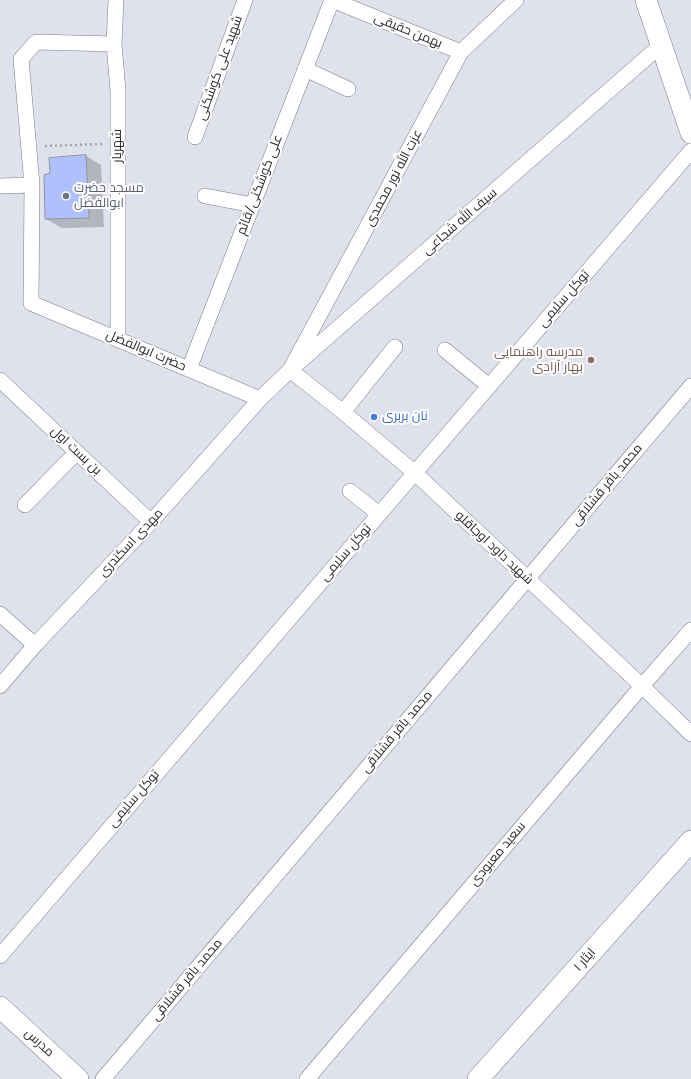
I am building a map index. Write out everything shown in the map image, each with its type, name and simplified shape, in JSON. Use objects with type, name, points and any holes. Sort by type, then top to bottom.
[{"type":"street","name":"شهریار","points":[[116,0],[114,44],[118,91],[118,340]]},
{"type":"street","name":"شهید علی کوشکنی","points":[[195,137],[245,0]]},
{"type":"street","name":"بهمن حقیقی","points":[[332,0],[461,52]]},
{"type":"street","name":"علی کوشکنی/قائم","points":[[190,370],[332,0]]},
{"type":"street","name":"عزت الله نور محمدی","points":[[290,370],[461,52],[516,0]]},
{"type":"street","points":[[646,0],[691,133]]},
{"type":"street","points":[[0,186],[32,185],[21,59],[36,42],[114,44]]},
{"type":"street","name":"سیف الله شجاعی","points":[[260,399],[290,370],[661,45]]},
{"type":"street","points":[[305,69],[348,89]]},
{"type":"street","name":"توکل سلیمی","points":[[0,956],[691,151]]},
{"type":"street","name":"حضرت ابوالفضل","points":[[32,185],[32,304],[260,399]]},
{"type":"street","points":[[205,196],[253,205]]},
{"type":"street","points":[[342,412],[395,347]]},
{"type":"street","points":[[446,350],[489,386]]},
{"type":"street","name":"شهید داود اوجاقلو","points":[[290,370],[415,473],[642,686],[691,734]]},
{"type":"street","name":"بن بست اول","points":[[0,380],[151,522]]},
{"type":"street","name":"محمد باقر قشلاقی","points":[[103,1079],[691,386]]},
{"type":"street","name":"مهدی اسکندری","points":[[0,686],[35,645],[151,522],[260,399]]},
{"type":"street","points":[[25,505],[77,452]]},
{"type":"street","points":[[350,491],[380,514]]},
{"type":"street","points":[[0,614],[35,645]]},
{"type":"street","name":"سعید معبودی","points":[[307,1079],[691,630]]},
{"type":"street","name":"ایثار ۱","points":[[478,1079],[691,841]]},
{"type":"street","name":"مدرس","points":[[0,1007],[78,1079]]},
{"type":"path","points":[[28,146],[118,143]]},
{"type":"building","name":"مسجد حضرت ابوالفضل","points":[[86,155],[89,218],[45,219],[44,175],[50,173],[49,158]]},
{"type":"place","name":"مسجد حضرت ابوالفضل","points":[[66,196]]},
{"type":"place","name":"مدرسه راهنمایی بهار آزادی","points":[[591,360]]},
{"type":"place","name":"نان بربری","points":[[374,417]]}]
